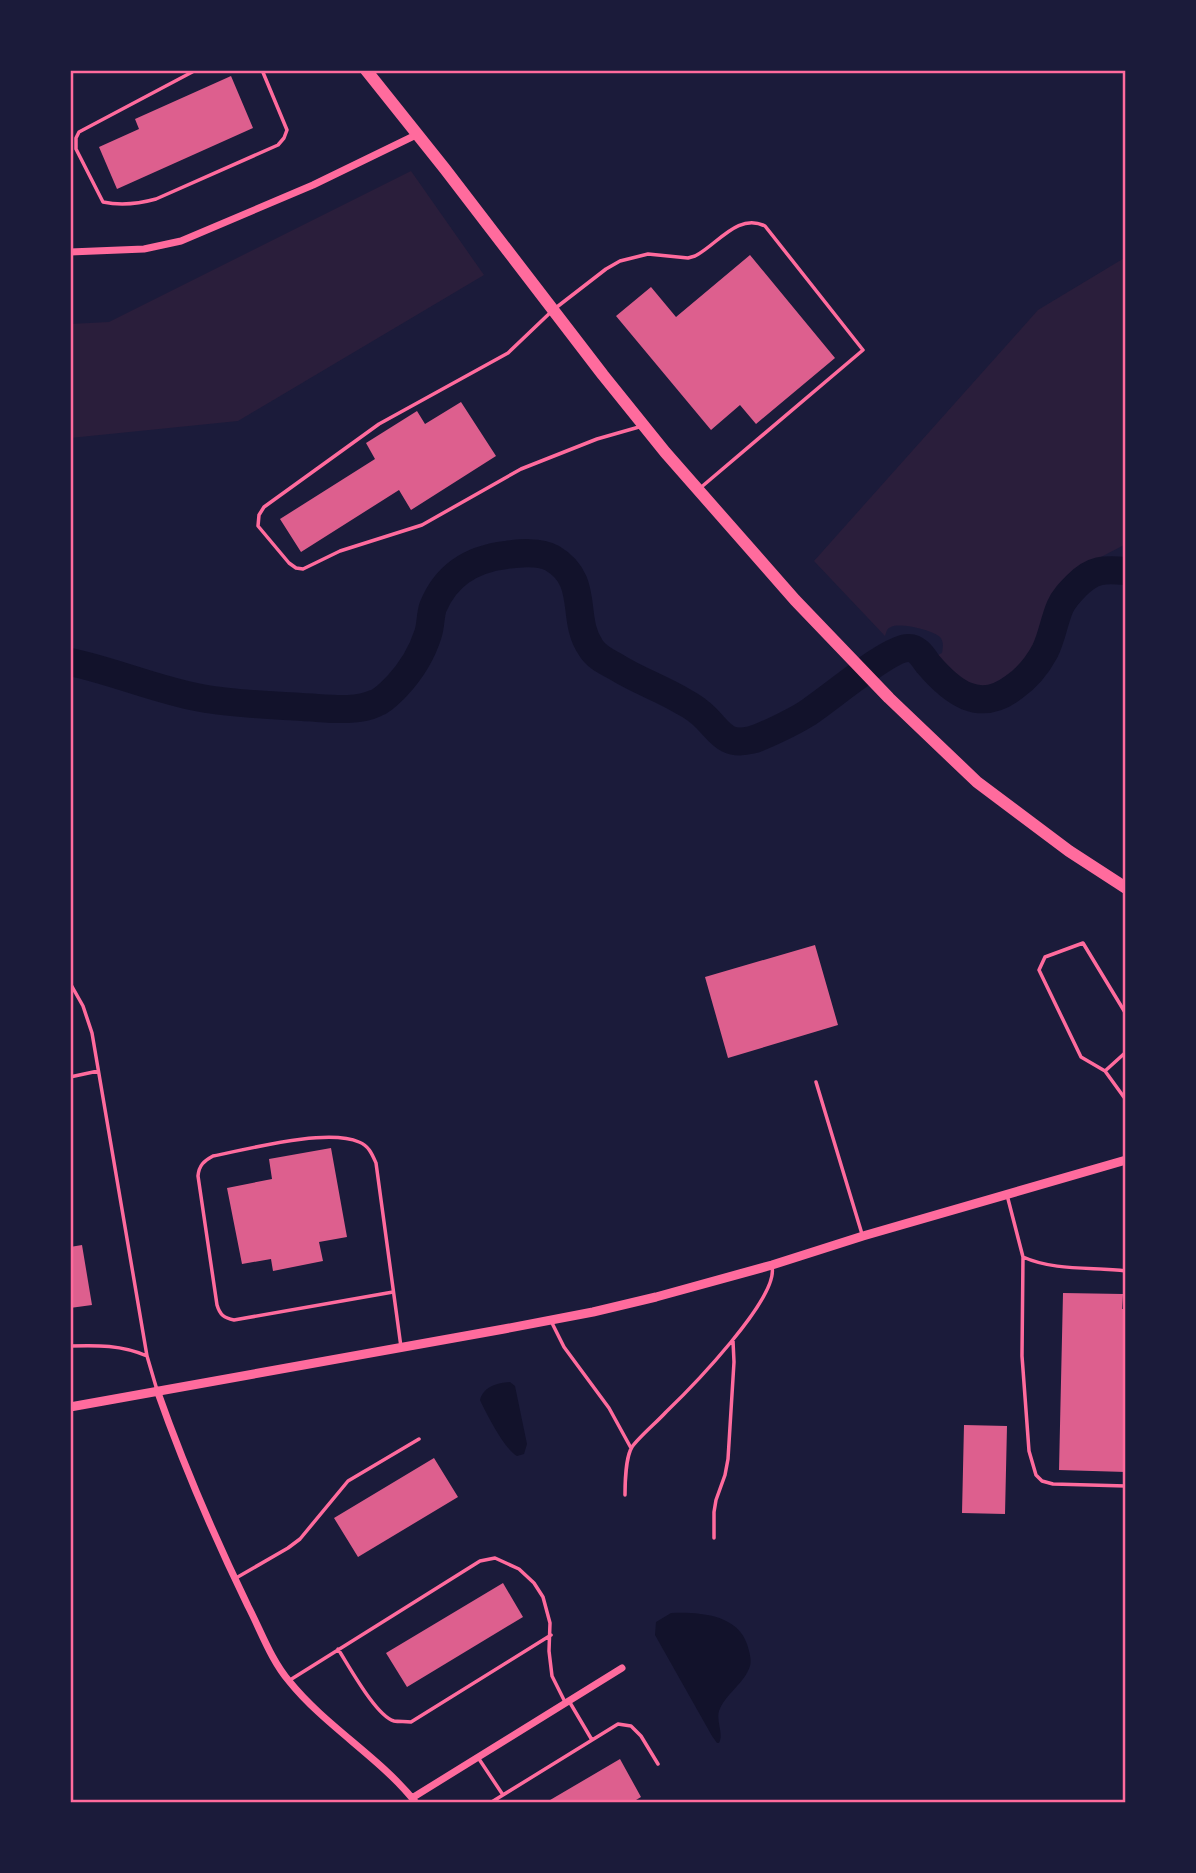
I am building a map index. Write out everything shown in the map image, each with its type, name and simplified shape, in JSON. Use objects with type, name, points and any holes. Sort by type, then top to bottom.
[{"type":"main road","points":[[366,70],[644,425],[768,570],[889,698],[977,782],[1069,851],[1126,888]]},
{"type":"street","points":[[70,252],[144,249],[181,241],[313,185],[418,134]]},
{"type":"street","points":[[70,1407],[551,1320],[656,1297],[1126,1160]]},
{"type":"street","points":[[157,1390],[176,1443],[234,1579],[282,1672],[314,1709],[386,1772],[414,1801],[478,1757],[622,1668]]},
{"type":"lane","points":[[196,70],[79,132],[76,149],[103,202],[116,205],[156,200],[278,145],[287,131],[262,70]]},
{"type":"lane","points":[[644,425],[597,439],[522,469],[422,525],[340,551],[303,569],[289,563],[258,526],[259,515],[264,507],[379,424],[508,353],[584,284],[620,261],[648,254],[688,258],[700,254],[742,223],[752,222],[765,226],[863,350],[698,490]]},
{"type":"lane","points":[[1126,1014],[1083,943],[1045,957],[1039,970],[1081,1057],[1105,1071],[1126,1100]]},
{"type":"lane","points":[[70,983],[83,1006],[92,1033],[147,1356],[157,1390]]},
{"type":"lane","points":[[1105,1071],[1126,1052]]},
{"type":"lane","points":[[70,1077],[98,1071]]},
{"type":"lane","points":[[816,1083],[863,1236]]},
{"type":"lane","points":[[393,1292],[234,1320],[225,1318],[219,1313],[217,1305],[198,1176],[203,1161],[213,1156],[313,1137],[341,1137],[361,1143],[371,1151],[376,1163],[401,1346]]},
{"type":"lane","points":[[1007,1195],[1023,1257],[1022,1356],[1029,1451],[1037,1475],[1042,1481],[1053,1484],[1126,1486]]},
{"type":"lane","points":[[1023,1257],[1037,1263],[1126,1271]]},
{"type":"lane","points":[[631,1448],[733,1341],[755,1310],[774,1275],[772,1265]]},
{"type":"lane","points":[[551,1320],[564,1347],[603,1399],[631,1448],[625,1495]]},
{"type":"lane","points":[[715,1538],[713,1512],[728,1459],[733,1341]]},
{"type":"lane","points":[[70,1346],[120,1347],[147,1356]]},
{"type":"lane","points":[[234,1579],[300,1539],[348,1481],[419,1440]]},
{"type":"lane","points":[[288,1681],[480,1561],[495,1558],[519,1569],[543,1597],[550,1623],[552,1676],[592,1740]]},
{"type":"lane","points":[[338,1649],[380,1711],[394,1721],[411,1722],[551,1635]]},
{"type":"lane","points":[[490,1803],[618,1724],[631,1726],[641,1736],[658,1764]]},
{"type":"lane","points":[[478,1757],[503,1795]]},
{"type":"shaded area","points":[[411,171],[484,275],[238,421],[70,438],[70,324],[109,322]]},
{"type":"shaded area","points":[[1126,257],[1126,546],[1101,557],[1076,578],[1063,580],[1054,592],[1047,633],[1023,666],[986,688],[970,690],[961,687],[956,683],[958,680],[955,676],[933,663],[932,658],[942,653],[943,643],[940,637],[924,629],[901,625],[889,628],[885,636],[814,561],[1038,310]]},
{"type":"shaded area","points":[[510,1382],[515,1386],[527,1444],[524,1454],[517,1456],[502,1439],[480,1400],[492,1386]]},
{"type":"shaded area","points":[[671,1613],[704,1614],[726,1621],[735,1626],[747,1644],[750,1666],[719,1711],[719,1743],[712,1736],[655,1635],[656,1622]]},
{"type":"building","points":[[231,76],[253,128],[117,189],[99,147],[139,129],[135,119]]},
{"type":"building","points":[[750,255],[835,358],[756,424],[740,405],[711,430],[616,316],[651,287],[676,317]]},
{"type":"building","points":[[461,402],[496,456],[411,510],[399,490],[301,552],[280,519],[375,459],[366,443],[417,411],[425,424]]},
{"type":"building","points":[[815,945],[838,1025],[728,1058],[705,977]]},
{"type":"building","points":[[331,1148],[347,1237],[319,1242],[323,1261],[273,1271],[271,1259],[242,1264],[227,1188],[272,1179],[269,1159]]},
{"type":"building","points":[[82,1245],[92,1305],[70,1308],[70,1247]]},
{"type":"building","points":[[1063,1293],[1123,1294],[1122,1309],[1126,1309],[1126,1472],[1059,1470]]},
{"type":"building","points":[[964,1425],[1007,1426],[1005,1514],[962,1513]]},
{"type":"building","points":[[434,1458],[458,1497],[358,1557],[334,1518]]},
{"type":"building","points":[[503,1583],[523,1617],[407,1687],[386,1653]]},
{"type":"building","points":[[620,1759],[641,1797],[631,1803],[545,1803]]},
{"type":"waterway","points":[[70,662],[184,695],[213,700],[330,709],[368,706],[387,696],[411,668],[426,641],[438,596],[453,578],[482,560],[511,554],[535,553],[552,558],[564,567],[572,578],[585,636],[596,654],[626,673],[690,705],[730,740],[743,741],[763,736],[801,717],[872,665],[908,648],[917,651],[937,674],[957,691],[978,699],[1001,695],[1023,680],[1039,662],[1058,612],[1067,595],[1077,585],[1099,571],[1126,571]]}]
